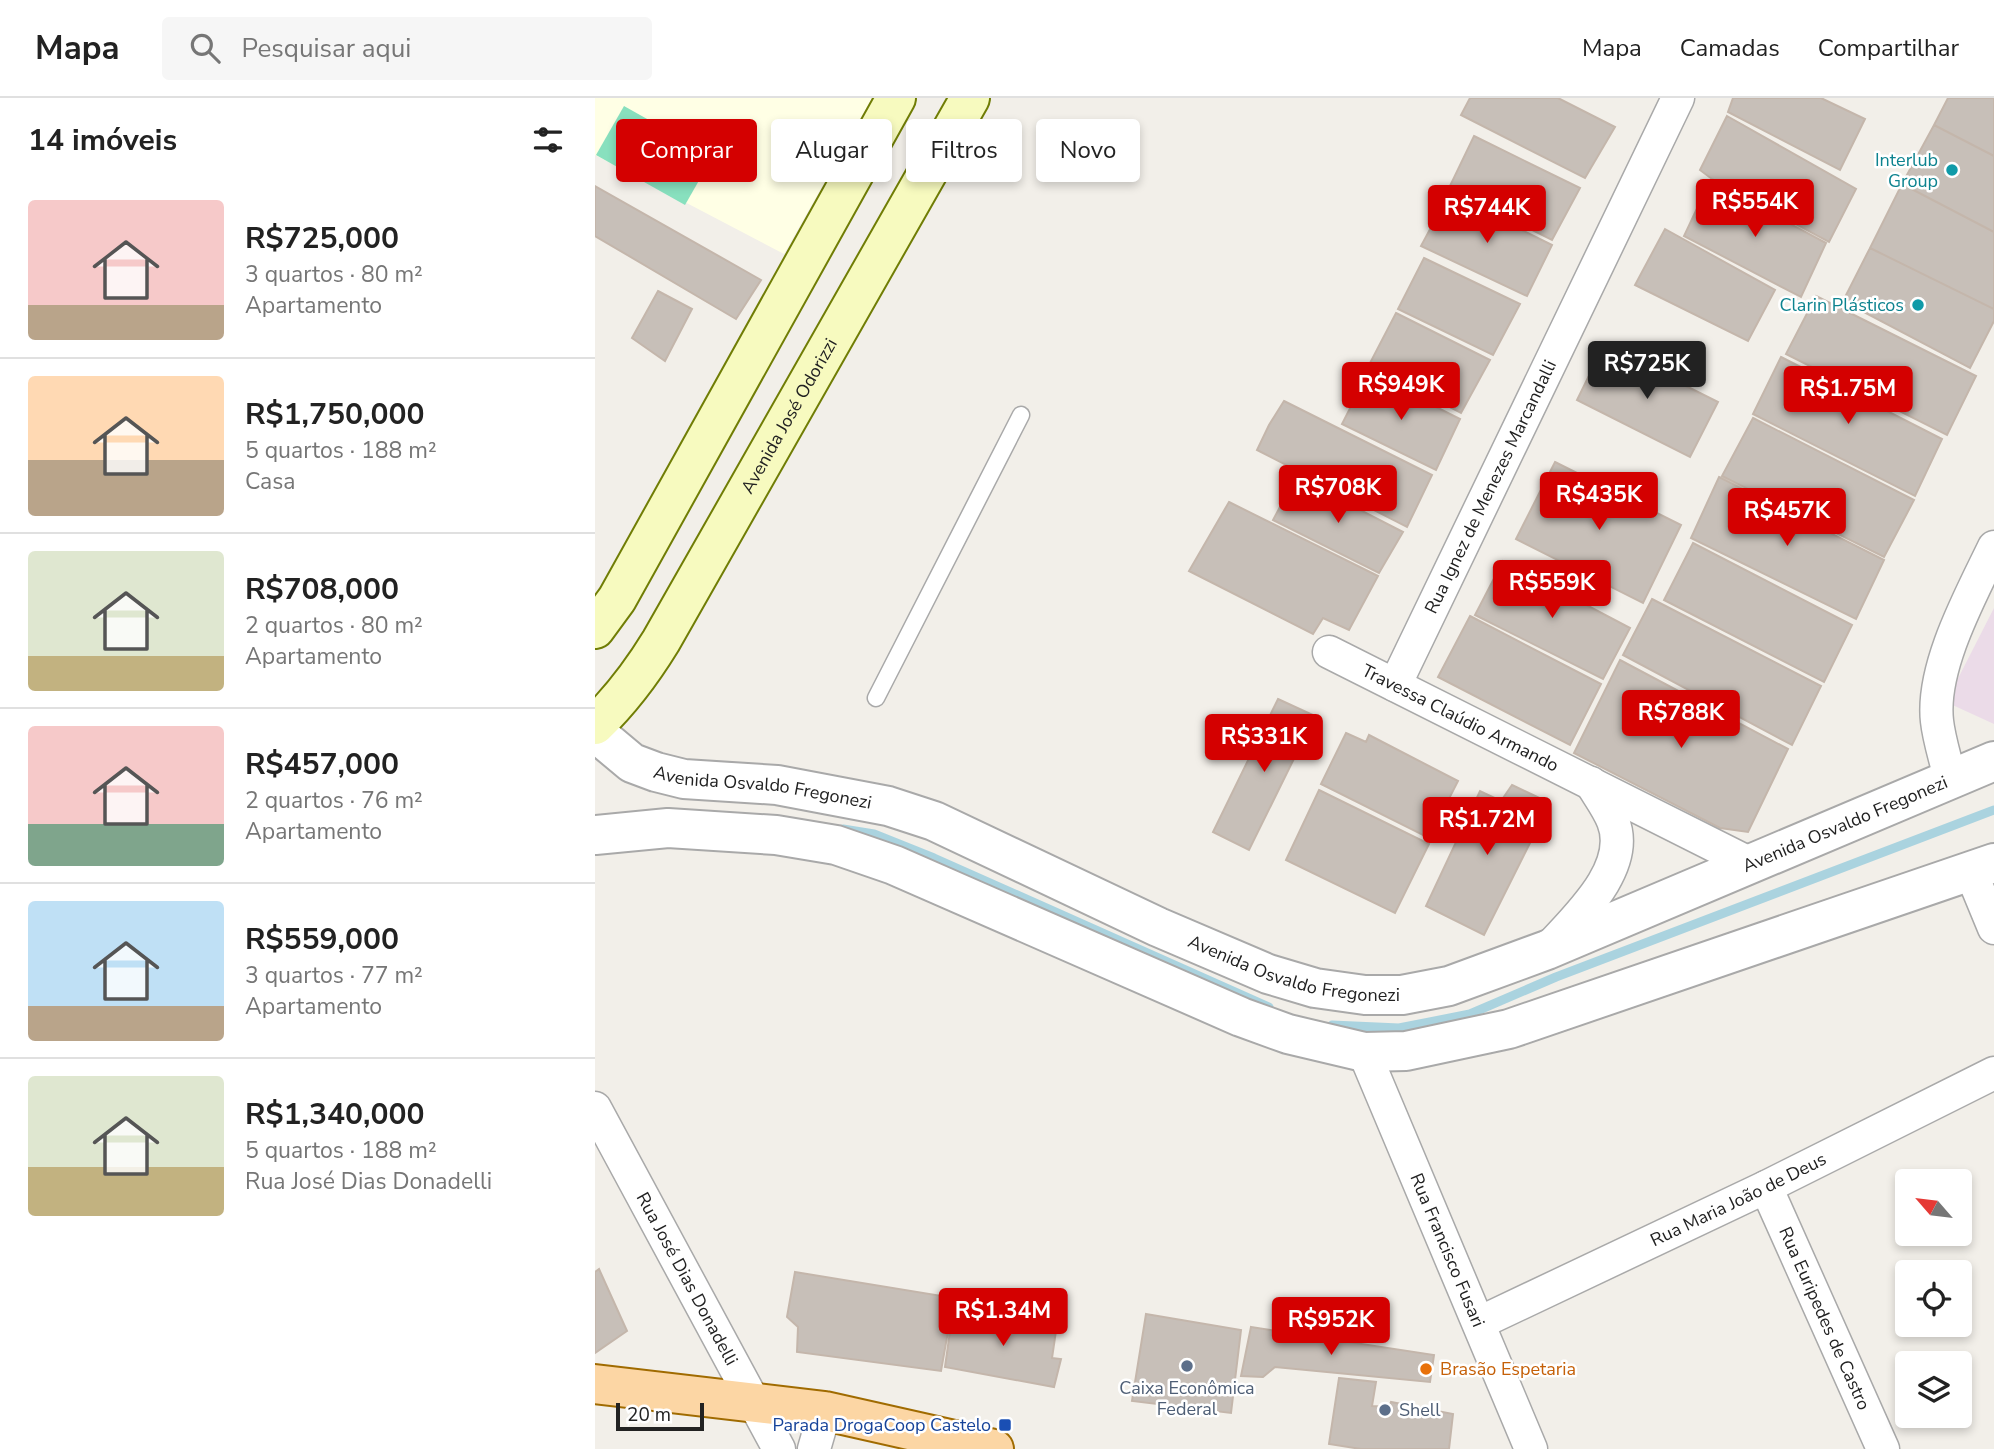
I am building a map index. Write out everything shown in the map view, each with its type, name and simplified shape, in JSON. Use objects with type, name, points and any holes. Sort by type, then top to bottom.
[{"type":"main road","points":[[595,629],[617,599],[896,98]]},
{"type":"main road","name":"Avenida José Odorizzi","points":[[595,724],[642,672],[661,641],[970,98]]},
{"type":"main road","points":[[595,1384],[825,1412],[994,1449]]},
{"type":"street","name":"Rua Ignez de Menezes Marcandalli","points":[[1395,685],[1678,98]]},
{"type":"street","points":[[1950,779],[1937,720],[1939,681],[1961,617],[1994,547]]},
{"type":"street","name":"Travessa Claúdio Armando","points":[[1329,652],[1749,863]]},
{"type":"street","name":"Avenida Osvaldo Fregonezi","points":[[595,732],[632,763],[656,772],[684,779],[777,785],[888,806],[934,821],[1159,927],[1268,974],[1315,988],[1365,995],[1402,995],[1449,986],[1547,950],[1994,761]]},
{"type":"street","points":[[1547,950],[1602,887],[1613,862],[1616,840],[1614,822],[1591,783]]},
{"type":"street","points":[[595,835],[668,828],[776,835],[837,845],[894,865],[1241,1017],[1288,1034],[1364,1052],[1406,1051],[1510,1029],[1982,866],[1994,928]]},
{"type":"street","name":"Rua Francisco Fusari","points":[[1364,1052],[1531,1449]]},
{"type":"street","name":"Rua Maria João de Deus","points":[[1479,1324],[1766,1187],[1994,1073]]},
{"type":"street","name":"Rua José Dias Donadelli","points":[[595,1108],[779,1449]]},
{"type":"street","name":"Rua Euripedes de Castro","points":[[1766,1187],[1883,1449]]},
{"type":"street","points":[[814,1449],[825,1412]]},
{"type":"lane","points":[[876,698],[1021,415]]},
{"type":"shaded area","points":[[595,98],[872,98],[860,119],[771,119],[771,182],[825,182],[784,254],[647,182],[757,182],[757,119],[616,119],[616,166],[595,155]]},
{"type":"shaded area","points":[[1994,608],[1994,724],[1946,702]]},
{"type":"green space","points":[[624,106],[647,119],[617,119]]},
{"type":"green space","points":[[616,120],[616,166],[596,155]]},
{"type":"green space","points":[[644,182],[698,182],[685,205]]},
{"type":"building","points":[[1470,98],[1558,98],[1615,127],[1585,178],[1461,115]]},
{"type":"building","points":[[1733,98],[1821,98],[1865,119],[1840,170],[1728,112]]},
{"type":"building","points":[[1948,98],[1994,98],[1994,156],[1934,125]]},
{"type":"building","points":[[1727,116],[1856,189],[1829,242],[1700,170]]},
{"type":"building","name":"Interlub Group","points":[[1934,125],[1994,156],[1994,232],[1902,184]]},
{"type":"building","points":[[1474,136],[1580,188],[1552,240],[1449,188]]},
{"type":"building","points":[[1710,181],[1826,243],[1801,297],[1684,236]]},
{"type":"building","points":[[1902,184],[1994,232],[1994,309],[1870,248]]},
{"type":"building","points":[[595,186],[761,280],[736,319],[595,236]]},
{"type":"building","points":[[1449,194],[1552,245],[1527,296],[1421,246]]},
{"type":"building","points":[[1665,229],[1775,290],[1748,341],[1635,285]]},
{"type":"building","name":"Clarin Plásticos","points":[[1870,248],[1994,309],[1994,321],[1970,368],[1843,301]]},
{"type":"building","points":[[1424,258],[1520,304],[1493,355],[1398,309]]},
{"type":"building","points":[[658,291],[692,309],[665,361],[632,338]]},
{"type":"building","points":[[1816,296],[1976,376],[1947,435],[1786,354]]},
{"type":"building","points":[[1396,313],[1490,360],[1461,413],[1369,365]]},
{"type":"building","points":[[1604,345],[1718,402],[1690,457],[1577,400]]},
{"type":"building","points":[[1781,357],[1942,439],[1915,496],[1753,414]]},
{"type":"building","points":[[1368,373],[1460,419],[1436,470],[1342,424]]},
{"type":"building","points":[[1284,401],[1432,475],[1407,527],[1257,450]]},
{"type":"building","points":[[1753,418],[1914,500],[1884,557],[1722,476]]},
{"type":"building","points":[[1555,462],[1681,525],[1643,603],[1516,539]]},
{"type":"building","points":[[1296,477],[1403,532],[1379,573],[1273,520]]},
{"type":"building","points":[[1719,477],[1884,560],[1856,619],[1691,538]]},
{"type":"building","points":[[1229,502],[1378,576],[1349,630],[1323,618],[1313,634],[1189,571]]},
{"type":"building","points":[[1693,543],[1852,625],[1824,682],[1664,600]]},
{"type":"building","points":[[1503,561],[1630,628],[1603,679],[1475,615]]},
{"type":"building","points":[[1652,599],[1821,686],[1792,745],[1623,655]]},
{"type":"building","points":[[1470,616],[1601,684],[1570,745],[1438,677]]},
{"type":"building","points":[[1620,660],[1788,749],[1748,832],[1720,828],[1574,753]]},
{"type":"building","points":[[1278,699],[1315,716],[1249,850],[1213,832]]},
{"type":"building","points":[[1346,733],[1366,742],[1369,735],[1458,781],[1429,838],[1321,784]]},
{"type":"building","points":[[1512,785],[1550,803],[1484,935],[1426,906],[1480,791],[1501,801]]},
{"type":"building","points":[[1319,790],[1429,844],[1395,913],[1286,860]]},
{"type":"building","points":[[599,1269],[627,1331],[595,1353],[595,1272]]},
{"type":"building","points":[[795,1272],[954,1298],[941,1371],[797,1352],[798,1327],[787,1317]]},
{"type":"building","points":[[953,1310],[1057,1324],[1052,1358],[1061,1359],[1054,1387],[945,1367]]},
{"type":"building","name":"Caixa Econômica Federal","points":[[1146,1314],[1241,1330],[1231,1413],[1132,1401]]},
{"type":"building","points":[[1251,1327],[1434,1355],[1430,1382],[1275,1367],[1263,1377],[1241,1376]]},
{"type":"building","name":"Shell","points":[[1339,1378],[1376,1382],[1372,1406],[1389,1407],[1391,1402],[1453,1414],[1449,1449],[1361,1449],[1329,1444]]},
{"type":"waterway","points":[[1332,1025],[1399,1028],[1470,1014],[1556,977],[1994,810]]},
{"type":"waterway","points":[[843,829],[874,834],[934,858],[1269,1007]]},
{"type":"place","name":"Interlub Group","points":[[1952,170]]},
{"type":"place","name":"Clarin Plásticos","points":[[1918,305]]},
{"type":"place","name":"Caixa Econômica Federal","points":[[1187,1366]]},
{"type":"place","name":"Brasão Espetaria","points":[[1426,1369]]},
{"type":"place","name":"Shell","points":[[1385,1410]]},
{"type":"place","name":"Parada DrogaCoop Castelo","points":[[1005,1425]]}]
